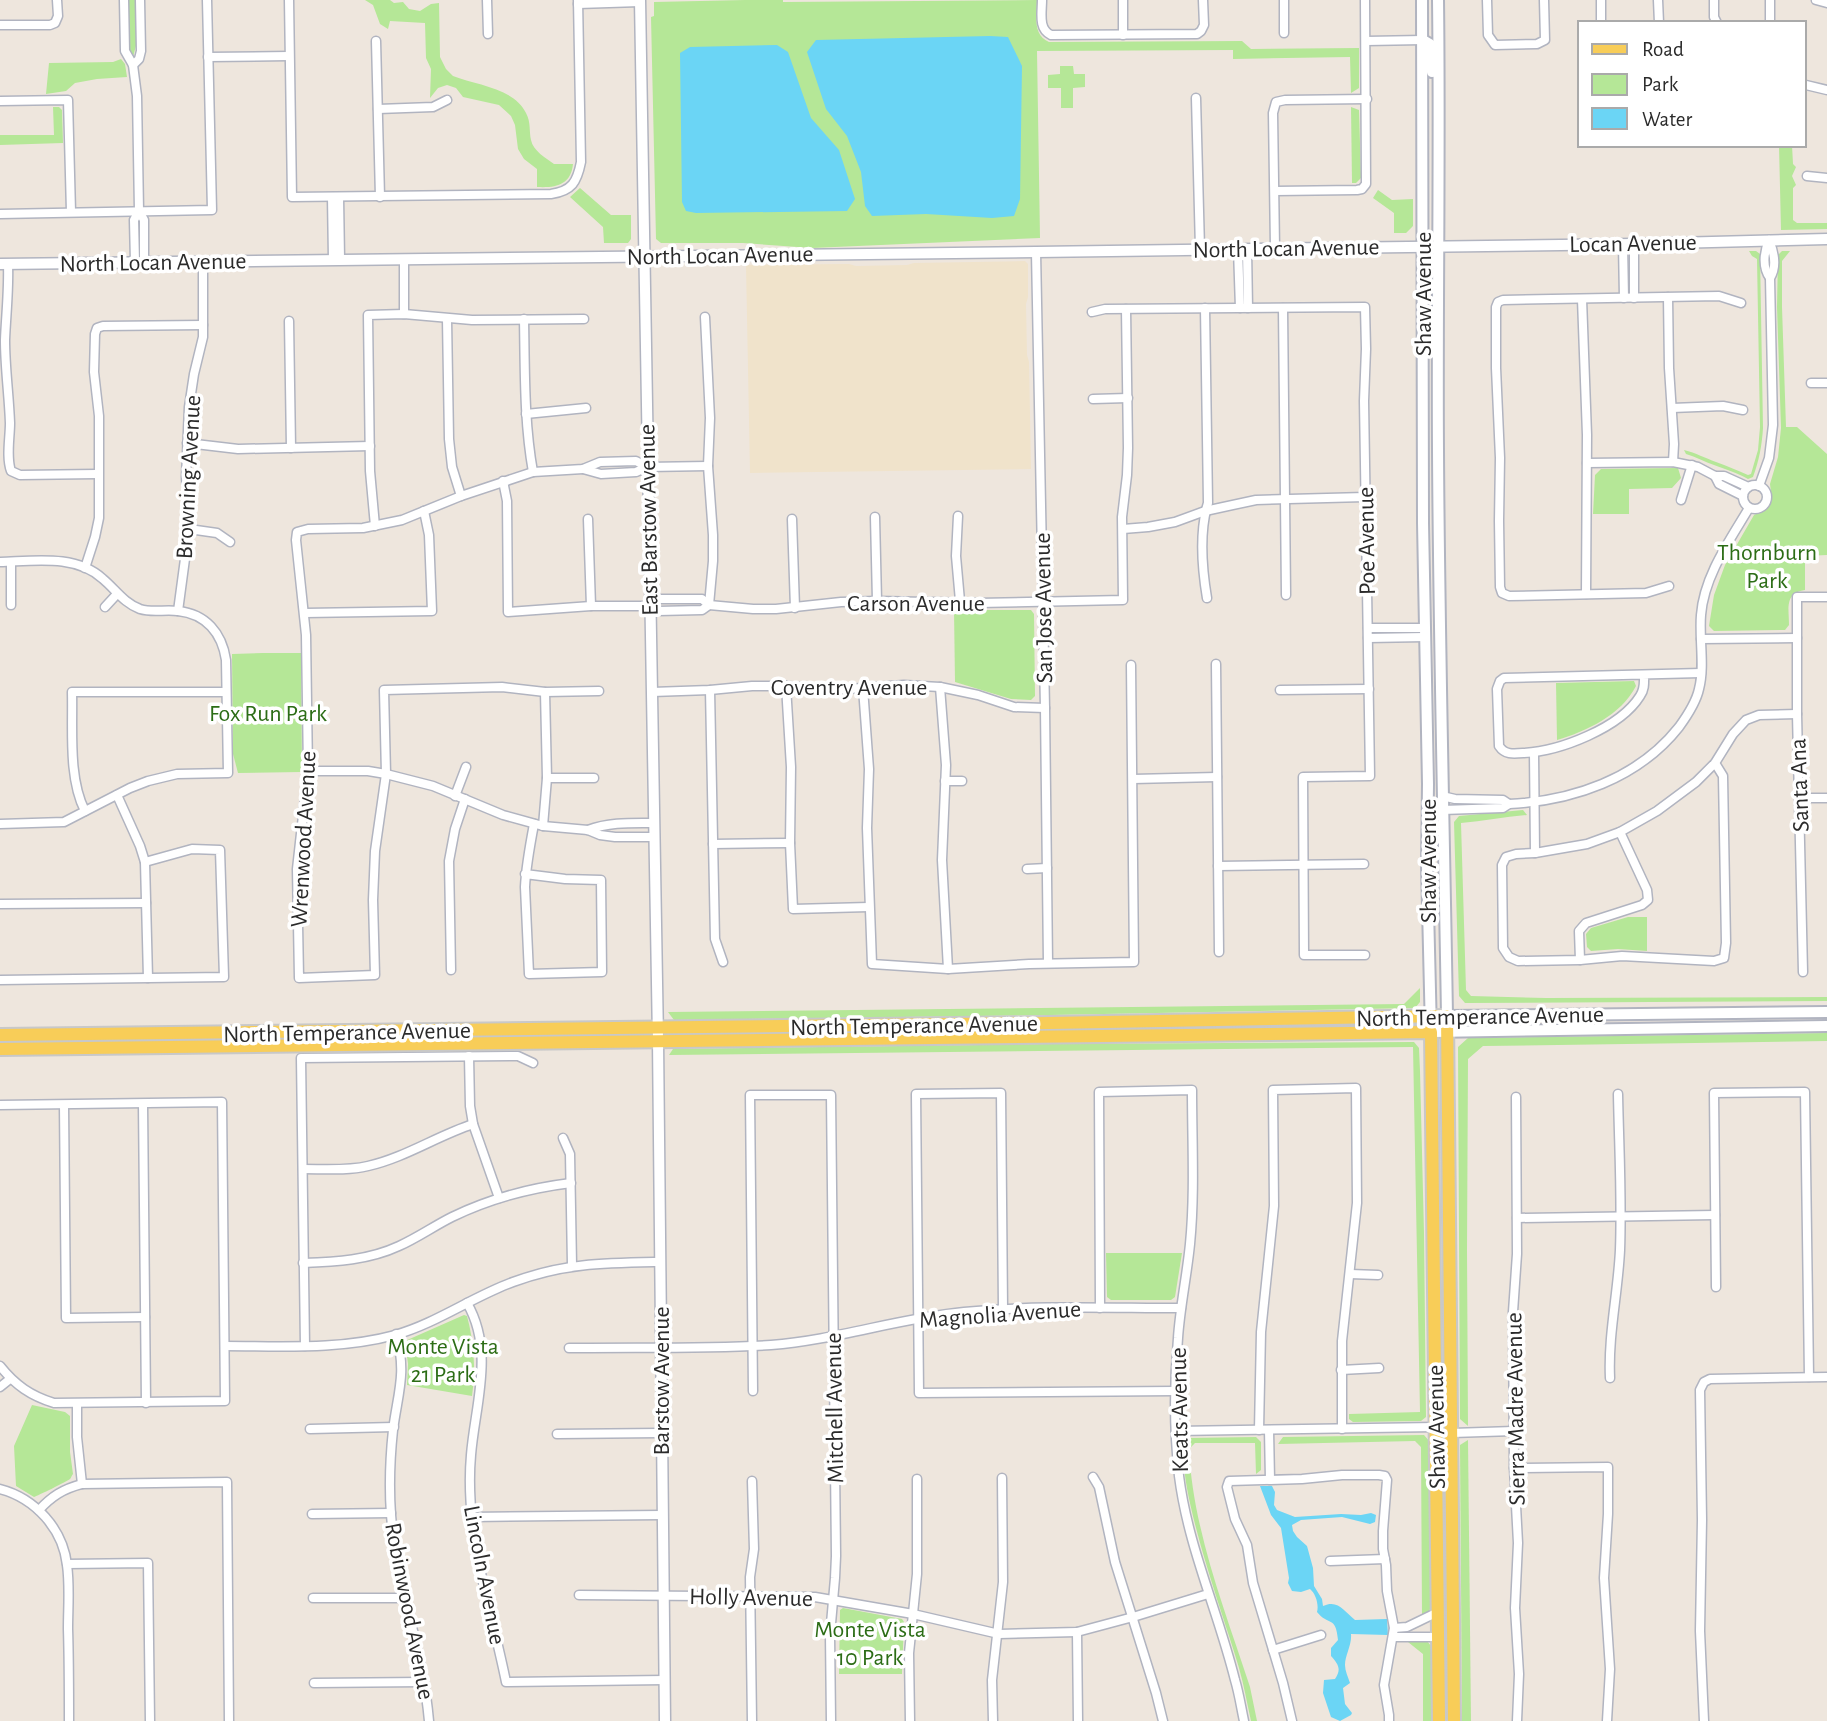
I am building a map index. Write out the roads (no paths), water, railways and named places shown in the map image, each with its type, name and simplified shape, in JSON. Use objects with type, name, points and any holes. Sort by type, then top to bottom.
[{"type":"main road","name":"Shaw Avenue","points":[[1422,0],[1423,523],[1439,1721]]},
{"type":"main road","name":"Shaw Avenue","points":[[1438,0],[1440,710],[1448,1031],[1454,1721]]},
{"type":"main road","points":[[1423,40],[1431,47],[1433,102],[1440,130]]},
{"type":"main road","points":[[1425,632],[1430,632],[1433,639],[1434,687],[1440,710]]},
{"type":"main road","points":[[1427,728],[1435,748],[1436,802],[1442,810]]},
{"type":"main road","name":"North Temperance Avenue","points":[[0,1049],[1430,1016],[1827,1012]]},
{"type":"main road","name":"North Temperance Avenue","points":[[0,1035],[1431,1032],[1827,1026]]},
{"type":"main road","points":[[1435,1334],[1443,1371],[1444,1419],[1452,1433]]},
{"type":"main road","points":[[1436,1427],[1442,1430],[1444,1437],[1446,1492],[1452,1525]]},
{"type":"street","points":[[0,25],[55,23],[58,16],[57,0]]},
{"type":"street","points":[[124,0],[125,51],[133,65],[137,96],[139,211],[144,220],[140,262]]},
{"type":"street","points":[[133,65],[139,59],[141,51],[140,0]]},
{"type":"street","points":[[0,214],[212,210],[207,0]]},
{"type":"street","points":[[289,0],[292,197],[562,192],[569,188],[578,176],[581,162],[578,2],[640,1]]},
{"type":"street","points":[[487,0],[488,34]]},
{"type":"street","points":[[1042,0],[1043,27],[1045,32],[1051,35],[1197,34],[1202,31],[1204,25],[1203,0]]},
{"type":"street","points":[[1123,0],[1123,35]]},
{"type":"street","points":[[1284,0],[1284,33]]},
{"type":"street","points":[[1275,191],[1357,190],[1365,187],[1366,0]]},
{"type":"street","points":[[1487,0],[1488,35],[1495,45],[1536,44],[1545,40],[1544,0]]},
{"type":"street","points":[[1601,0],[1601,21]]},
{"type":"street","points":[[1658,0],[1659,21]]},
{"type":"street","points":[[1714,0],[1716,21]]},
{"type":"street","points":[[1770,0],[1770,21]]},
{"type":"street","points":[[1816,0],[1827,3]]},
{"type":"street","name":"East Barstow Avenue","points":[[640,1],[658,1034]]},
{"type":"street","points":[[1366,41],[1423,40]]},
{"type":"street","points":[[376,41],[380,197]]},
{"type":"street","points":[[208,57],[289,56]]},
{"type":"street","points":[[1806,85],[1827,90]]},
{"type":"street","points":[[1196,98],[1200,249]]},
{"type":"street","points":[[1275,248],[1273,113],[1276,102],[1367,99]]},
{"type":"street","points":[[0,101],[68,100],[71,212]]},
{"type":"street","points":[[378,109],[433,107],[447,100]]},
{"type":"street","points":[[1807,176],[1827,178]]},
{"type":"street","points":[[335,197],[337,259]]},
{"type":"street","name":"Locan Avenue","points":[[1439,245],[1827,239]]},
{"type":"street","points":[[1759,486],[1769,458],[1773,425],[1770,278],[1774,272],[1774,261],[1769,240]]},
{"type":"street","points":[[1628,244],[1634,298]]},
{"type":"street","points":[[1624,298],[1628,244]]},
{"type":"street","name":"North Locan Avenue","points":[[4,264],[1439,245]]},
{"type":"street","points":[[1243,249],[1244,308]]},
{"type":"street","name":"San Jose Avenue","points":[[1035,252],[1048,963]]},
{"type":"street","points":[[404,259],[404,314]]},
{"type":"street","name":"Browning Avenue","points":[[178,611],[189,529],[186,477],[189,407],[204,324],[203,261]]},
{"type":"street","points":[[4,264],[3,327],[11,471],[20,475],[97,474]]},
{"type":"street","points":[[1669,586],[1646,593],[1509,596],[1502,593],[1496,307],[1498,302],[1503,300],[1719,296],[1741,303]]},
{"type":"street","points":[[1668,297],[1673,462]]},
{"type":"street","points":[[1582,299],[1587,463],[1586,594]]},
{"type":"street","name":"Poe Avenue","points":[[1283,308],[1365,307],[1370,776],[1303,777],[1304,866]]},
{"type":"street","points":[[1205,308],[1208,503],[1203,520],[1203,544],[1207,598]]},
{"type":"street","points":[[1092,312],[1105,309],[1283,308],[1286,595]]},
{"type":"street","points":[[1126,309],[1128,448],[1122,529],[1175,522],[1205,511],[1256,500],[1365,497]]},
{"type":"street","points":[[584,318],[447,319],[404,314],[368,315],[370,446],[375,526],[402,520],[461,496],[533,472],[583,469],[600,462],[636,461],[647,467],[708,466]]},
{"type":"street","points":[[705,317],[710,418],[708,466],[713,535],[709,605]]},
{"type":"street","points":[[447,319],[449,439],[452,467],[461,496]]},
{"type":"street","points":[[524,319],[526,414],[533,472]]},
{"type":"street","points":[[289,321],[292,448]]},
{"type":"street","points":[[85,568],[99,519],[99,416],[94,372],[96,328],[204,324]]},
{"type":"street","points":[[1811,383],[1827,383]]},
{"type":"street","points":[[1093,399],[1128,398]]},
{"type":"street","points":[[1672,408],[1723,406],[1743,410]]},
{"type":"street","points":[[526,414],[586,408]]},
{"type":"street","points":[[187,443],[227,449],[370,446]]},
{"type":"street","points":[[1587,463],[1673,462],[1692,465],[1715,476],[1724,475],[1746,486],[1745,492],[1744,503],[1749,508],[1757,510],[1766,503],[1767,495],[1763,488],[1755,485],[1745,492]]},
{"type":"street","points":[[1681,500],[1692,465]]},
{"type":"street","name":"Carson Avenue","points":[[503,481],[507,501],[508,612],[591,606],[650,606],[659,611],[670,611],[702,610],[709,605],[753,609],[877,601],[1123,600],[1122,529]]},
{"type":"street","points":[[1442,810],[1503,808],[1508,804],[1560,798],[1591,788],[1627,772],[1673,735],[1685,719],[1699,689],[1701,612],[1710,579],[1749,508]]},
{"type":"street","points":[[305,612],[432,611],[429,536],[424,512]]},
{"type":"street","points":[[958,516],[956,556],[960,601]]},
{"type":"street","points":[[875,517],[877,601]]},
{"type":"street","points":[[589,519],[591,606]]},
{"type":"street","points":[[792,519],[795,608]]},
{"type":"street","name":"Wrenwood Avenue","points":[[375,526],[308,529],[297,532],[305,612],[308,771],[297,869],[299,978],[375,975],[375,851],[386,774]]},
{"type":"street","points":[[189,529],[217,533],[230,542]]},
{"type":"street","points":[[0,562],[71,563],[105,580],[117,594],[132,605],[151,611],[178,611],[203,619],[212,626],[219,635],[226,660],[228,773],[192,773],[148,781],[64,822],[0,824]]},
{"type":"street","points":[[10,562],[11,605]]},
{"type":"street","points":[[105,607],[117,594]]},
{"type":"street","name":"Santa Ana","points":[[1803,972],[1797,597],[1827,597]]},
{"type":"street","points":[[1368,628],[1425,632]]},
{"type":"street","points":[[1368,638],[1425,632]]},
{"type":"street","points":[[1701,639],[1797,638]]},
{"type":"street","points":[[1216,664],[1219,952]]},
{"type":"street","points":[[863,688],[869,769],[867,828],[872,964],[948,969],[1048,963],[1134,962],[1131,665]]},
{"type":"street","points":[[1644,674],[1644,686],[1639,699],[1610,723],[1579,740],[1534,752],[1508,753],[1502,750],[1498,742],[1497,689],[1500,681],[1509,677],[1644,674],[1701,673]]},
{"type":"street","name":"Coventry Avenue","points":[[652,692],[752,686],[834,690],[904,685],[940,687],[1014,706],[1045,708]]},
{"type":"street","points":[[786,686],[791,767],[793,909],[869,907]]},
{"type":"street","points":[[386,774],[384,690],[502,687],[545,692],[599,691]]},
{"type":"street","points":[[940,687],[946,765],[943,860],[948,969]]},
{"type":"street","points":[[1280,690],[1369,689]]},
{"type":"street","points":[[710,690],[715,939],[723,962]]},
{"type":"street","points":[[85,811],[74,778],[72,692],[226,692]]},
{"type":"street","points":[[525,874],[601,880],[602,972],[529,974],[525,874],[547,778],[545,692]]},
{"type":"street","points":[[1715,763],[1723,776],[1724,958],[1714,961],[1635,957],[1518,961],[1509,957],[1503,948],[1502,865],[1506,857],[1587,844],[1620,832],[1657,811],[1696,782],[1715,763],[1733,734],[1746,720],[1759,715],[1797,714]]},
{"type":"street","points":[[1534,752],[1535,853]]},
{"type":"street","points":[[456,796],[466,767]]},
{"type":"street","points":[[308,771],[386,774],[421,783],[503,815],[538,825],[588,830],[615,837],[654,836]]},
{"type":"street","points":[[1133,779],[1217,776]]},
{"type":"street","points":[[547,778],[594,778]]},
{"type":"street","points":[[946,781],[962,781]]},
{"type":"street","points":[[117,795],[145,862],[148,978]]},
{"type":"street","points":[[1442,796],[1455,799],[1503,800],[1508,804]]},
{"type":"street","points":[[1800,798],[1827,798]]},
{"type":"street","points":[[451,970],[449,861],[455,829],[465,799]]},
{"type":"street","points":[[588,830],[615,824],[653,823]]},
{"type":"street","points":[[1580,960],[1579,931],[1586,923],[1642,905],[1648,900],[1647,890],[1620,832]]},
{"type":"street","points":[[713,844],[790,843]]},
{"type":"street","points":[[0,980],[224,977],[220,850],[192,849],[145,862]]},
{"type":"street","points":[[1219,866],[1364,864]]},
{"type":"street","points":[[1304,866],[1304,955],[1365,955]]},
{"type":"street","points":[[1027,869],[1047,869]]},
{"type":"street","points":[[0,904],[146,903]]},
{"type":"street","name":"Barstow Avenue","points":[[658,1034],[665,1721]]},
{"type":"street","points":[[469,1056],[473,1124],[499,1198]]},
{"type":"street","points":[[305,1346],[302,1058],[518,1056],[533,1063]]},
{"type":"street","points":[[1259,1430],[1261,1332],[1274,1206],[1273,1090],[1356,1088],[1357,1203],[1342,1341],[1342,1429]]},
{"type":"street","name":"Keats Avenue","points":[[1100,1308],[1099,1092],[1192,1090],[1193,1200],[1178,1336],[1176,1391],[1179,1474],[1195,1552],[1235,1679],[1244,1721]]},
{"type":"street","points":[[1716,1287],[1714,1093],[1805,1092],[1809,1377]]},
{"type":"street","points":[[1003,1309],[1001,1093],[916,1094],[919,1393],[1176,1391]]},
{"type":"street","points":[[1609,1378],[1609,1354],[1619,1269],[1618,1094]]},
{"type":"street","name":"Mitchell Avenue","points":[[752,1345],[750,1096],[831,1096],[836,1556],[830,1635],[831,1721]]},
{"type":"street","name":"Sierra Madre Avenue","points":[[1516,1097],[1517,1254],[1513,1312],[1514,1468],[1518,1543],[1515,1595],[1519,1674],[1517,1721]]},
{"type":"street","points":[[0,1105],[222,1102],[225,1401],[54,1403],[37,1398],[24,1390],[10,1379],[0,1366]]},
{"type":"street","points":[[143,1104],[146,1403]]},
{"type":"street","points":[[64,1105],[66,1318],[145,1317]]},
{"type":"street","points":[[303,1169],[366,1167],[387,1161],[473,1124]]},
{"type":"street","points":[[563,1138],[570,1154],[572,1265]]},
{"type":"street","points":[[303,1263],[359,1259],[398,1246],[451,1217],[499,1198],[571,1183]]},
{"type":"street","points":[[1517,1218],[1715,1215]]},
{"type":"street","points":[[225,1346],[346,1344],[396,1334],[435,1320],[511,1282],[551,1270],[598,1263],[660,1262]]},
{"type":"street","points":[[1350,1274],[1378,1275]]},
{"type":"street","name":"Lincoln Avenue","points":[[467,1303],[479,1333],[482,1361],[482,1381],[471,1455],[471,1517],[506,1682],[665,1680]]},
{"type":"street","name":"Magnolia Avenue","points":[[569,1348],[773,1345],[919,1318],[1003,1309],[1181,1308]]},
{"type":"street","name":"Robinwood Avenue","points":[[396,1334],[403,1365],[394,1427],[390,1481],[391,1513],[398,1567],[424,1682],[429,1721]]},
{"type":"street","points":[[752,1345],[752,1391]]},
{"type":"street","points":[[1341,1370],[1379,1368]]},
{"type":"street","points":[[1704,1721],[1700,1631],[1700,1390],[1704,1382],[1710,1379],[1827,1377]]},
{"type":"street","points":[[0,1387],[10,1379]]},
{"type":"street","points":[[76,1404],[76,1437],[82,1484]]},
{"type":"street","points":[[310,1429],[394,1427]]},
{"type":"street","points":[[1176,1431],[1436,1427]]},
{"type":"street","points":[[1269,1430],[1270,1480]]},
{"type":"street","points":[[1452,1433],[1514,1431]]},
{"type":"street","points":[[557,1434],[661,1433]]},
{"type":"street","points":[[1514,1468],[1608,1467],[1604,1578],[1610,1669],[1607,1721]]},
{"type":"street","points":[[1292,1721],[1253,1583],[1247,1545],[1235,1519],[1227,1487],[1229,1481],[1342,1475],[1385,1476],[1388,1486],[1383,1531],[1387,1591],[1394,1633],[1384,1685],[1389,1721]]},
{"type":"street","points":[[1093,1477],[1100,1487],[1115,1562],[1163,1721]]},
{"type":"street","points":[[993,1721],[992,1680],[1003,1582],[1002,1478]]},
{"type":"street","points":[[910,1721],[909,1653],[917,1574],[917,1479]]},
{"type":"street","points":[[752,1481],[752,1721]]},
{"type":"street","points":[[39,1510],[51,1497],[82,1484],[227,1482],[229,1721]]},
{"type":"street","points":[[0,1489],[23,1498],[39,1510],[58,1535],[64,1550],[67,1564],[69,1721]]},
{"type":"street","points":[[312,1514],[391,1513]]},
{"type":"street","points":[[471,1517],[662,1515]]},
{"type":"street","points":[[1330,1560],[1385,1559]]},
{"type":"street","points":[[67,1564],[148,1563],[150,1721]]},
{"type":"street","name":"Holly Avenue","points":[[579,1595],[788,1595],[833,1599],[999,1634],[1077,1632],[1133,1618],[1208,1594]]},
{"type":"street","points":[[313,1598],[405,1598]]},
{"type":"street","points":[[1394,1633],[1438,1612]]},
{"type":"street","points":[[1077,1632],[1078,1721]]},
{"type":"street","points":[[1394,1633],[1438,1637]]},
{"type":"street","points":[[1273,1650],[1321,1635]]},
{"type":"street","points":[[314,1684],[424,1682]]},
{"type":"water","points":[[1008,37],[1022,66],[1020,199],[1014,216],[872,216],[865,206],[861,172],[847,136],[826,109],[807,52],[816,40]]},
{"type":"water","points":[[777,45],[788,52],[811,118],[839,150],[855,199],[847,211],[686,211],[682,202],[680,53],[690,47]]},
{"type":"water","points":[[1260,1486],[1272,1486],[1277,1510],[1295,1517],[1371,1513],[1376,1515],[1375,1522],[1370,1524],[1342,1517],[1301,1520],[1292,1525],[1297,1537],[1307,1546],[1313,1568],[1314,1586],[1323,1606],[1337,1605],[1355,1620],[1387,1619],[1388,1635],[1351,1634],[1345,1665],[1350,1683],[1343,1688],[1345,1704],[1352,1713],[1340,1721],[1331,1717],[1323,1693],[1324,1680],[1335,1679],[1339,1669],[1331,1656],[1331,1648],[1338,1640],[1335,1627],[1317,1612],[1318,1606],[1310,1589],[1292,1591],[1288,1583],[1281,1528],[1271,1515]]},
{"type":"park label","name":"Thornburn Park","points":[[1767,566]]},
{"type":"park label","name":"Fox Run Park","points":[[268,713]]},
{"type":"park label","name":"Monte Vista 21 Park","points":[[443,1360]]},
{"type":"park label","name":"Monte Vista 10 Park","points":[[870,1643]]}]
